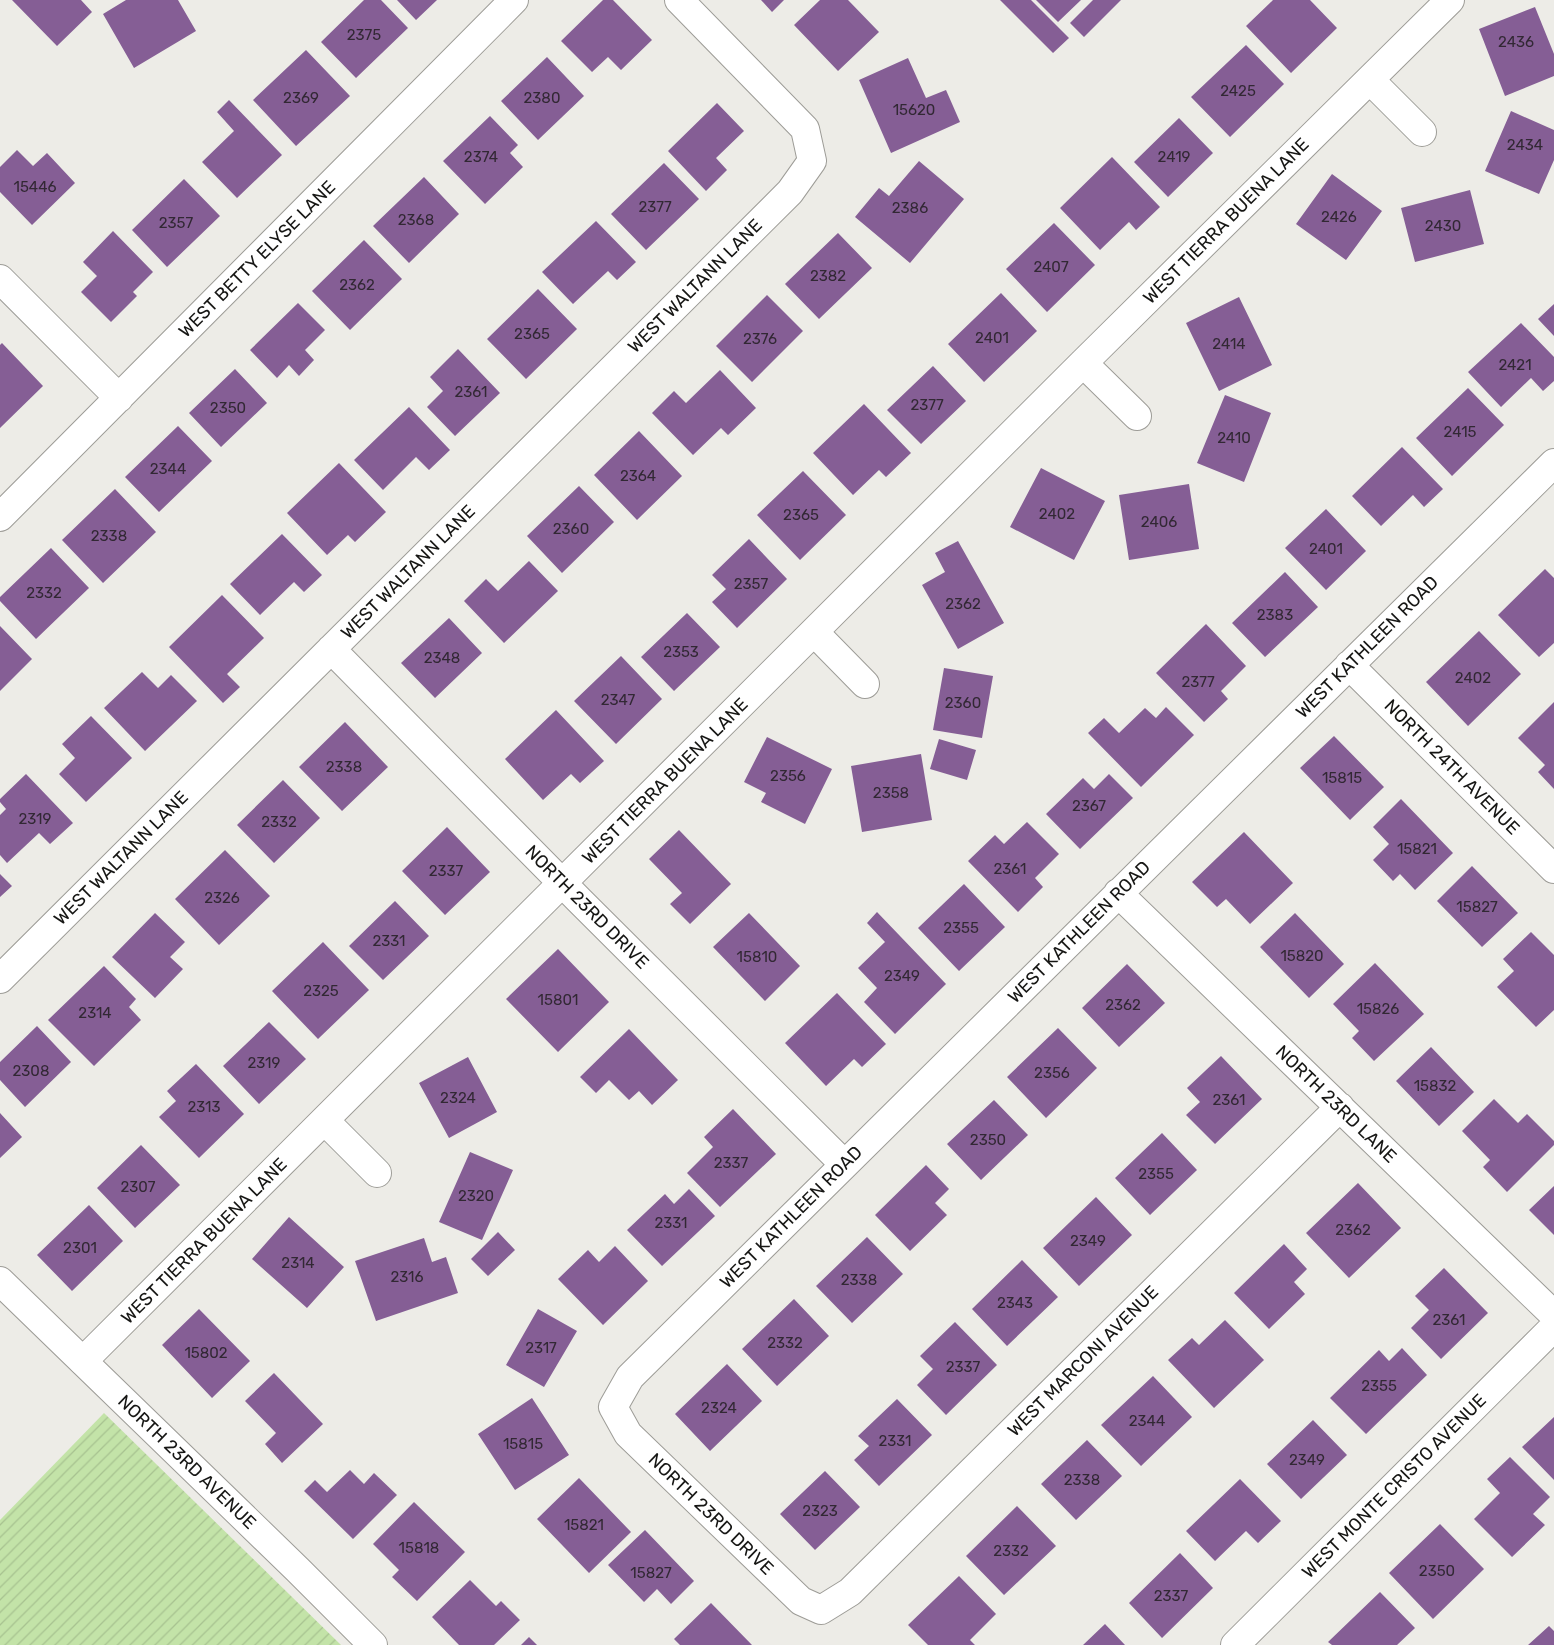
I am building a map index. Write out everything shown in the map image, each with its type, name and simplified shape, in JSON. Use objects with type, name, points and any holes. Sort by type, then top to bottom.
[{"type":"street","name":"WEST BETTY ELYSE LANE","points":[[0,517],[514,0]]},
{"type":"street","name":"WEST WALTANN LANE","points":[[0,979],[790,192],[812,161],[805,129],[679,0]]},
{"type":"street","name":"WEST TIERRA BUENA LANE","points":[[83,1361],[1083,362],[1450,0]]},
{"type":"street","points":[[1370,80],[1422,132]]},
{"type":"street","points":[[0,279],[119,398]]},
{"type":"street","points":[[1083,362],[1137,416]]},
{"type":"street","name":"WEST KATHLEEN ROAD","points":[[613,1407],[630,1376],[1554,463]]},
{"type":"street","points":[[814,632],[865,684]]},
{"type":"street","name":"NORTH 23RD DRIVE","points":[[331,649],[844,1164]]},
{"type":"street","name":"NORTH 24TH AVENUE","points":[[1349,665],[1554,869]]},
{"type":"street","name":"NORTH 23RD LANE","points":[[1118,893],[1554,1315]]},
{"type":"street","name":"WEST MARCONI AVENUE","points":[[822,1610],[850,1592],[1340,1107]]},
{"type":"street","points":[[325,1120],[377,1173]]},
{"type":"street","name":"NORTH 23RD AVENUE","points":[[0,1281],[373,1645]]},
{"type":"street","name":"WEST MONTE CRISTO AVENUE","points":[[1235,1645],[1554,1327]]},
{"type":"street","name":"NORTH 23RD DRIVE","points":[[613,1407],[628,1434],[801,1600],[822,1610]]},
{"type":"green space","points":[[104,1413],[341,1645],[0,1645],[0,1520]]},
{"type":"building","points":[[12,0],[81,0],[92,12],[57,46]]},
{"type":"building","points":[[126,0],[178,0],[196,31],[134,68],[103,14]]},
{"type":"building","points":[[364,0],[381,0],[408,28],[356,78],[321,42]]},
{"type":"building","points":[[397,0],[437,0],[416,20]]},
{"type":"building","points":[[603,0],[613,0],[652,40],[621,70],[608,57],[592,72],[561,41]]},
{"type":"building","points":[[761,0],[784,0],[772,12]]},
{"type":"building","points":[[820,0],[848,0],[879,32],[838,71],[794,25]]},
{"type":"building","points":[[1000,0],[1031,0],[1069,38],[1053,53]]},
{"type":"building","points":[[1036,0],[1081,0],[1058,22]]},
{"type":"building","points":[[1093,0],[1121,0],[1084,37],[1070,23]]},
{"type":"building","points":[[1273,0],[1310,0],[1337,28],[1291,73],[1246,26]]},
{"type":"building","points":[[1535,7],[1554,54],[1554,76],[1505,96],[1479,29]]},
{"type":"building","points":[[1246,45],[1284,84],[1230,137],[1191,97]]},
{"type":"building","points":[[306,50],[350,96],[296,146],[253,100]]},
{"type":"building","points":[[547,57],[584,96],[538,140],[501,101]]},
{"type":"building","points":[[908,58],[926,98],[946,90],[960,122],[891,153],[859,80]]},
{"type":"building","points":[[229,100],[282,155],[237,198],[202,162],[234,131],[217,112]]},
{"type":"building","points":[[717,103],[744,131],[716,158],[727,170],[706,191],[668,151]]},
{"type":"building","points":[[1511,111],[1554,130],[1554,160],[1539,194],[1485,171]]},
{"type":"building","points":[[490,116],[518,145],[510,153],[523,167],[485,204],[443,161]]},
{"type":"building","points":[[1179,118],[1213,153],[1168,197],[1134,162]]},
{"type":"building","points":[[17,150],[33,166],[47,153],[75,183],[32,225],[0,192],[0,167]]},
{"type":"building","points":[[1112,157],[1160,207],[1136,230],[1129,222],[1100,250],[1060,208]]},
{"type":"building","points":[[919,161],[964,199],[910,263],[855,217],[879,188],[889,196]]},
{"type":"building","points":[[664,163],[699,199],[646,250],[611,214]]},
{"type":"building","points":[[1332,174],[1382,211],[1346,260],[1296,224]]},
{"type":"building","points":[[424,177],[459,214],[409,263],[373,226]]},
{"type":"building","points":[[184,179],[220,216],[167,267],[132,230]]},
{"type":"building","points":[[1470,190],[1484,244],[1415,262],[1401,208]]},
{"type":"building","points":[[596,221],[636,262],[617,280],[608,271],[573,304],[542,272]]},
{"type":"building","points":[[1054,223],[1095,265],[1047,312],[1006,269]]},
{"type":"building","points":[[113,231],[153,272],[133,292],[137,296],[111,322],[81,292],[97,276],[83,262]]},
{"type":"building","points":[[838,233],[872,268],[819,319],[785,284]]},
{"type":"building","points":[[364,240],[402,279],[350,330],[312,291]]},
{"type":"building","points":[[538,289],[577,329],[526,379],[487,339]]},
{"type":"building","points":[[1001,293],[1037,331],[984,382],[948,344]]},
{"type":"building","points":[[767,295],[803,331],[752,382],[716,346]]},
{"type":"building","points":[[1239,297],[1272,365],[1219,391],[1186,323]]},
{"type":"building","points":[[298,303],[325,330],[305,350],[314,360],[299,376],[289,365],[277,378],[250,350]]},
{"type":"building","points":[[1554,304],[1554,336],[1538,319]]},
{"type":"building","points":[[1521,323],[1554,357],[1554,381],[1543,391],[1531,378],[1501,407],[1468,372]]},
{"type":"building","points":[[2,343],[43,386],[0,428],[0,345]]},
{"type":"building","points":[[458,349],[500,393],[455,436],[427,407],[443,391],[430,377]]},
{"type":"building","points":[[933,366],[966,401],[921,444],[887,410]]},
{"type":"building","points":[[235,369],[267,403],[221,447],[189,413]]},
{"type":"building","points":[[720,370],[756,408],[728,435],[721,428],[693,455],[652,413],[674,391],[686,403]]},
{"type":"building","points":[[1468,388],[1504,425],[1452,476],[1416,438]]},
{"type":"building","points":[[1225,395],[1271,413],[1244,482],[1197,463]]},
{"type":"building","points":[[864,404],[911,453],[886,477],[879,470],[853,495],[813,453]]},
{"type":"building","points":[[409,407],[450,450],[429,470],[416,457],[383,490],[354,460]]},
{"type":"building","points":[[178,426],[212,461],[159,512],[125,477]]},
{"type":"building","points":[[639,431],[682,476],[637,520],[594,475]]},
{"type":"building","points":[[1402,447],[1443,489],[1424,507],[1413,495],[1381,526],[1352,496]]},
{"type":"building","points":[[339,463],[386,512],[355,542],[348,535],[327,555],[287,513]]},
{"type":"building","points":[[1041,468],[1105,501],[1074,560],[1010,527]]},
{"type":"building","points":[[803,471],[846,515],[800,560],[757,515]]},
{"type":"building","points":[[1189,484],[1199,549],[1129,560],[1119,495]]},
{"type":"building","points":[[579,486],[614,522],[562,573],[527,536]]},
{"type":"building","points":[[115,489],[156,532],[103,583],[62,540]]},
{"type":"building","points":[[1326,509],[1366,551],[1326,590],[1285,548]]},
{"type":"building","points":[[282,534],[322,575],[304,592],[294,582],[260,615],[230,584]]},
{"type":"building","points":[[749,539],[787,579],[737,628],[712,602],[726,589],[712,575]]},
{"type":"building","points":[[958,541],[1004,623],[958,649],[922,585],[945,572],[935,553]]},
{"type":"building","points":[[51,548],[89,588],[36,639],[0,601],[0,597]]},
{"type":"building","points":[[529,561],[558,591],[504,643],[464,601],[486,579],[498,591]]},
{"type":"building","points":[[1545,569],[1554,578],[1554,643],[1539,657],[1498,615]]},
{"type":"building","points":[[1285,572],[1318,607],[1265,657],[1232,623]]},
{"type":"building","points":[[222,595],[264,638],[227,674],[240,687],[223,703],[169,647]]},
{"type":"building","points":[[687,613],[720,647],[674,691],[641,657]]},
{"type":"building","points":[[449,618],[482,653],[435,698],[401,663]]},
{"type":"building","points":[[1206,624],[1246,666],[1221,691],[1228,699],[1204,722],[1156,673]]},
{"type":"building","points":[[0,626],[32,659],[0,691]]},
{"type":"building","points":[[1479,631],[1521,674],[1468,726],[1426,682]]},
{"type":"building","points":[[621,656],[662,699],[616,744],[574,701]]},
{"type":"building","points":[[944,668],[993,676],[982,738],[933,730]]},
{"type":"building","points":[[142,672],[158,688],[171,675],[197,701],[145,751],[104,708]]},
{"type":"building","points":[[1554,702],[1554,789],[1538,772],[1545,765],[1518,738]]},
{"type":"building","points":[[1166,707],[1194,735],[1141,787],[1088,733],[1104,718],[1119,733],[1145,708],[1156,718]]},
{"type":"building","points":[[556,710],[604,761],[580,783],[571,774],[543,800],[505,759]]},
{"type":"building","points":[[91,716],[132,758],[86,802],[59,774],[75,758],[62,744]]},
{"type":"building","points":[[345,722],[388,767],[342,811],[299,767]]},
{"type":"building","points":[[1334,736],[1384,787],[1350,820],[1300,768]]},
{"type":"building","points":[[767,737],[832,769],[805,824],[761,802],[766,793],[744,782]]},
{"type":"building","points":[[939,739],[976,750],[967,780],[930,769]]},
{"type":"building","points":[[921,754],[932,820],[862,832],[851,766]]},
{"type":"building","points":[[26,774],[73,823],[50,844],[39,833],[7,863],[0,855],[0,815],[6,809],[0,802],[0,799]]},
{"type":"building","points":[[1109,774],[1133,798],[1080,849],[1046,814],[1083,778],[1094,789]]},
{"type":"building","points":[[283,780],[320,818],[274,863],[237,825]]},
{"type":"building","points":[[1401,799],[1453,853],[1415,890],[1400,874],[1393,881],[1373,860],[1389,844],[1373,827]]},
{"type":"building","points":[[1027,822],[1059,854],[1035,878],[1043,887],[1018,912],[968,861],[995,835],[1004,844]]},
{"type":"building","points":[[447,827],[490,872],[445,915],[402,871]]},
{"type":"building","points":[[679,830],[731,884],[690,924],[670,904],[682,893],[649,859]]},
{"type":"building","points":[[1244,832],[1293,883],[1250,924],[1226,899],[1217,907],[1192,882]]},
{"type":"building","points":[[225,850],[270,896],[219,945],[175,899]]},
{"type":"building","points":[[1472,866],[1518,913],[1482,947],[1437,901]]},
{"type":"building","points":[[0,874],[12,886],[0,897]]},
{"type":"building","points":[[964,884],[1005,927],[959,971],[918,928]]},
{"type":"building","points":[[395,901],[429,936],[383,980],[349,946]]},
{"type":"building","points":[[877,912],[946,984],[895,1034],[864,1002],[877,988],[858,968],[885,942],[867,923]]},
{"type":"building","points":[[155,913],[185,942],[170,957],[183,969],[155,998],[112,957]]},
{"type":"building","points":[[749,913],[800,966],[765,1001],[713,947]]},
{"type":"building","points":[[1295,913],[1344,964],[1309,998],[1260,947]]},
{"type":"building","points":[[1531,932],[1554,955],[1554,1010],[1536,1027],[1497,987],[1514,971],[1503,959]]},
{"type":"building","points":[[323,942],[369,990],[318,1039],[272,991]]},
{"type":"building","points":[[558,949],[609,1002],[558,1052],[506,999]]},
{"type":"building","points":[[1375,963],[1424,1014],[1374,1061],[1352,1038],[1359,1031],[1333,1004]]},
{"type":"building","points":[[1127,964],[1165,1003],[1119,1047],[1082,1008]]},
{"type":"building","points":[[104,966],[136,999],[129,1007],[141,1020],[94,1066],[48,1020]]},
{"type":"building","points":[[837,993],[886,1044],[862,1067],[854,1059],[826,1086],[785,1043]]},
{"type":"building","points":[[269,1022],[306,1059],[259,1104],[223,1066]]},
{"type":"building","points":[[37,1026],[71,1062],[25,1107],[0,1080],[0,1062]]},
{"type":"building","points":[[1058,1028],[1097,1068],[1046,1118],[1007,1077]]},
{"type":"building","points":[[629,1029],[678,1080],[652,1105],[639,1091],[629,1100],[609,1080],[596,1093],[580,1077]]},
{"type":"building","points":[[1431,1047],[1474,1092],[1439,1126],[1396,1081]]},
{"type":"building","points":[[1221,1056],[1262,1099],[1215,1144],[1186,1115],[1200,1102],[1187,1088]]},
{"type":"building","points":[[468,1057],[497,1112],[449,1138],[419,1083]]},
{"type":"building","points":[[196,1064],[244,1114],[199,1158],[159,1117],[176,1101],[167,1091]]},
{"type":"building","points":[[1494,1099],[1518,1123],[1527,1114],[1554,1141],[1554,1145],[1507,1192],[1483,1167],[1490,1160],[1462,1131]]},
{"type":"building","points":[[994,1100],[1028,1135],[981,1180],[947,1144]]},
{"type":"building","points":[[733,1109],[776,1154],[720,1207],[687,1173],[713,1147],[704,1137]]},
{"type":"building","points":[[0,1113],[22,1137],[0,1158]]},
{"type":"building","points":[[1162,1133],[1197,1170],[1150,1215],[1115,1178]]},
{"type":"building","points":[[141,1145],[180,1185],[135,1228],[97,1188]]},
{"type":"building","points":[[470,1152],[513,1170],[482,1240],[439,1222]]},
{"type":"building","points":[[926,1165],[949,1189],[935,1203],[947,1215],[910,1251],[875,1215]]},
{"type":"building","points":[[1358,1183],[1401,1228],[1349,1278],[1306,1233]]},
{"type":"building","points":[[1554,1186],[1554,1235],[1529,1210]]},
{"type":"building","points":[[689,1189],[715,1216],[662,1266],[627,1230],[665,1194],[674,1204]]},
{"type":"building","points":[[1096,1197],[1132,1235],[1079,1286],[1043,1248]]},
{"type":"building","points":[[89,1205],[123,1241],[72,1291],[37,1255]]},
{"type":"building","points":[[289,1217],[344,1267],[307,1308],[252,1259]]},
{"type":"building","points":[[498,1232],[515,1250],[488,1276],[471,1259]]},
{"type":"building","points":[[867,1237],[903,1274],[852,1323],[816,1286]]},
{"type":"building","points":[[424,1238],[432,1262],[446,1257],[458,1293],[376,1321],[355,1261]]},
{"type":"building","points":[[1284,1244],[1307,1269],[1294,1282],[1305,1294],[1269,1329],[1234,1293]]},
{"type":"building","points":[[615,1246],[648,1281],[603,1325],[558,1279],[588,1250],[599,1262]]},
{"type":"building","points":[[1022,1260],[1058,1297],[1007,1346],[972,1309]]},
{"type":"building","points":[[1444,1268],[1488,1313],[1441,1359],[1411,1328],[1429,1310],[1415,1296]]},
{"type":"building","points":[[794,1299],[829,1336],[777,1386],[742,1349]]},
{"type":"building","points":[[199,1309],[250,1361],[212,1398],[162,1345]]},
{"type":"building","points":[[538,1309],[577,1331],[544,1387],[506,1365]]},
{"type":"building","points":[[1225,1320],[1264,1360],[1214,1408],[1168,1360],[1192,1338],[1199,1345]]},
{"type":"building","points":[[955,1322],[997,1365],[946,1415],[917,1385],[933,1369],[920,1356]]},
{"type":"building","points":[[1402,1348],[1427,1375],[1366,1434],[1330,1398],[1379,1350],[1389,1361]]},
{"type":"building","points":[[727,1364],[762,1401],[710,1451],[675,1414]]},
{"type":"building","points":[[274,1373],[323,1424],[282,1463],[265,1444],[276,1433],[245,1401]]},
{"type":"building","points":[[1153,1376],[1192,1417],[1141,1466],[1101,1425]]},
{"type":"building","points":[[532,1398],[569,1455],[515,1490],[478,1434]]},
{"type":"building","points":[[897,1399],[932,1435],[879,1486],[854,1460],[869,1446],[858,1436]]},
{"type":"building","points":[[1554,1417],[1554,1480],[1522,1447]]},
{"type":"building","points":[[1313,1420],[1347,1455],[1301,1499],[1267,1464]]},
{"type":"building","points":[[1087,1440],[1122,1476],[1076,1520],[1041,1484]]},
{"type":"building","points":[[1510,1457],[1550,1497],[1533,1514],[1545,1525],[1512,1557],[1474,1519],[1500,1493],[1487,1479]]},
{"type":"building","points":[[350,1470],[364,1484],[374,1473],[397,1495],[353,1539],[304,1491],[315,1480],[327,1492]]},
{"type":"building","points":[[825,1471],[860,1507],[815,1550],[780,1514]]},
{"type":"building","points":[[579,1478],[631,1532],[589,1573],[537,1519]]},
{"type":"building","points":[[1240,1479],[1281,1521],[1258,1543],[1246,1531],[1215,1561],[1186,1531]]},
{"type":"building","points":[[414,1502],[465,1552],[417,1601],[392,1577],[399,1570],[373,1544]]},
{"type":"building","points":[[1017,1506],[1056,1546],[1004,1595],[966,1556]]},
{"type":"building","points":[[1440,1524],[1484,1569],[1433,1619],[1389,1573]]},
{"type":"building","points":[[645,1530],[694,1581],[671,1604],[657,1589],[644,1602],[608,1565]]},
{"type":"building","points":[[1180,1553],[1213,1588],[1162,1638],[1129,1603]]},
{"type":"building","points":[[959,1576],[996,1614],[970,1640],[975,1645],[928,1645],[908,1625]]},
{"type":"building","points":[[470,1580],[496,1606],[501,1601],[520,1620],[494,1645],[459,1645],[432,1617]]},
{"type":"building","points":[[1380,1592],[1415,1628],[1397,1645],[1332,1645],[1328,1642]]},
{"type":"building","points":[[711,1603],[752,1645],[680,1645],[674,1639]]},
{"type":"building","points":[[1105,1624],[1125,1645],[1083,1645]]},
{"type":"building","points":[[1549,1626],[1554,1631],[1554,1645],[1528,1645]]},
{"type":"building","points":[[529,1637],[537,1645],[521,1645]]}]
